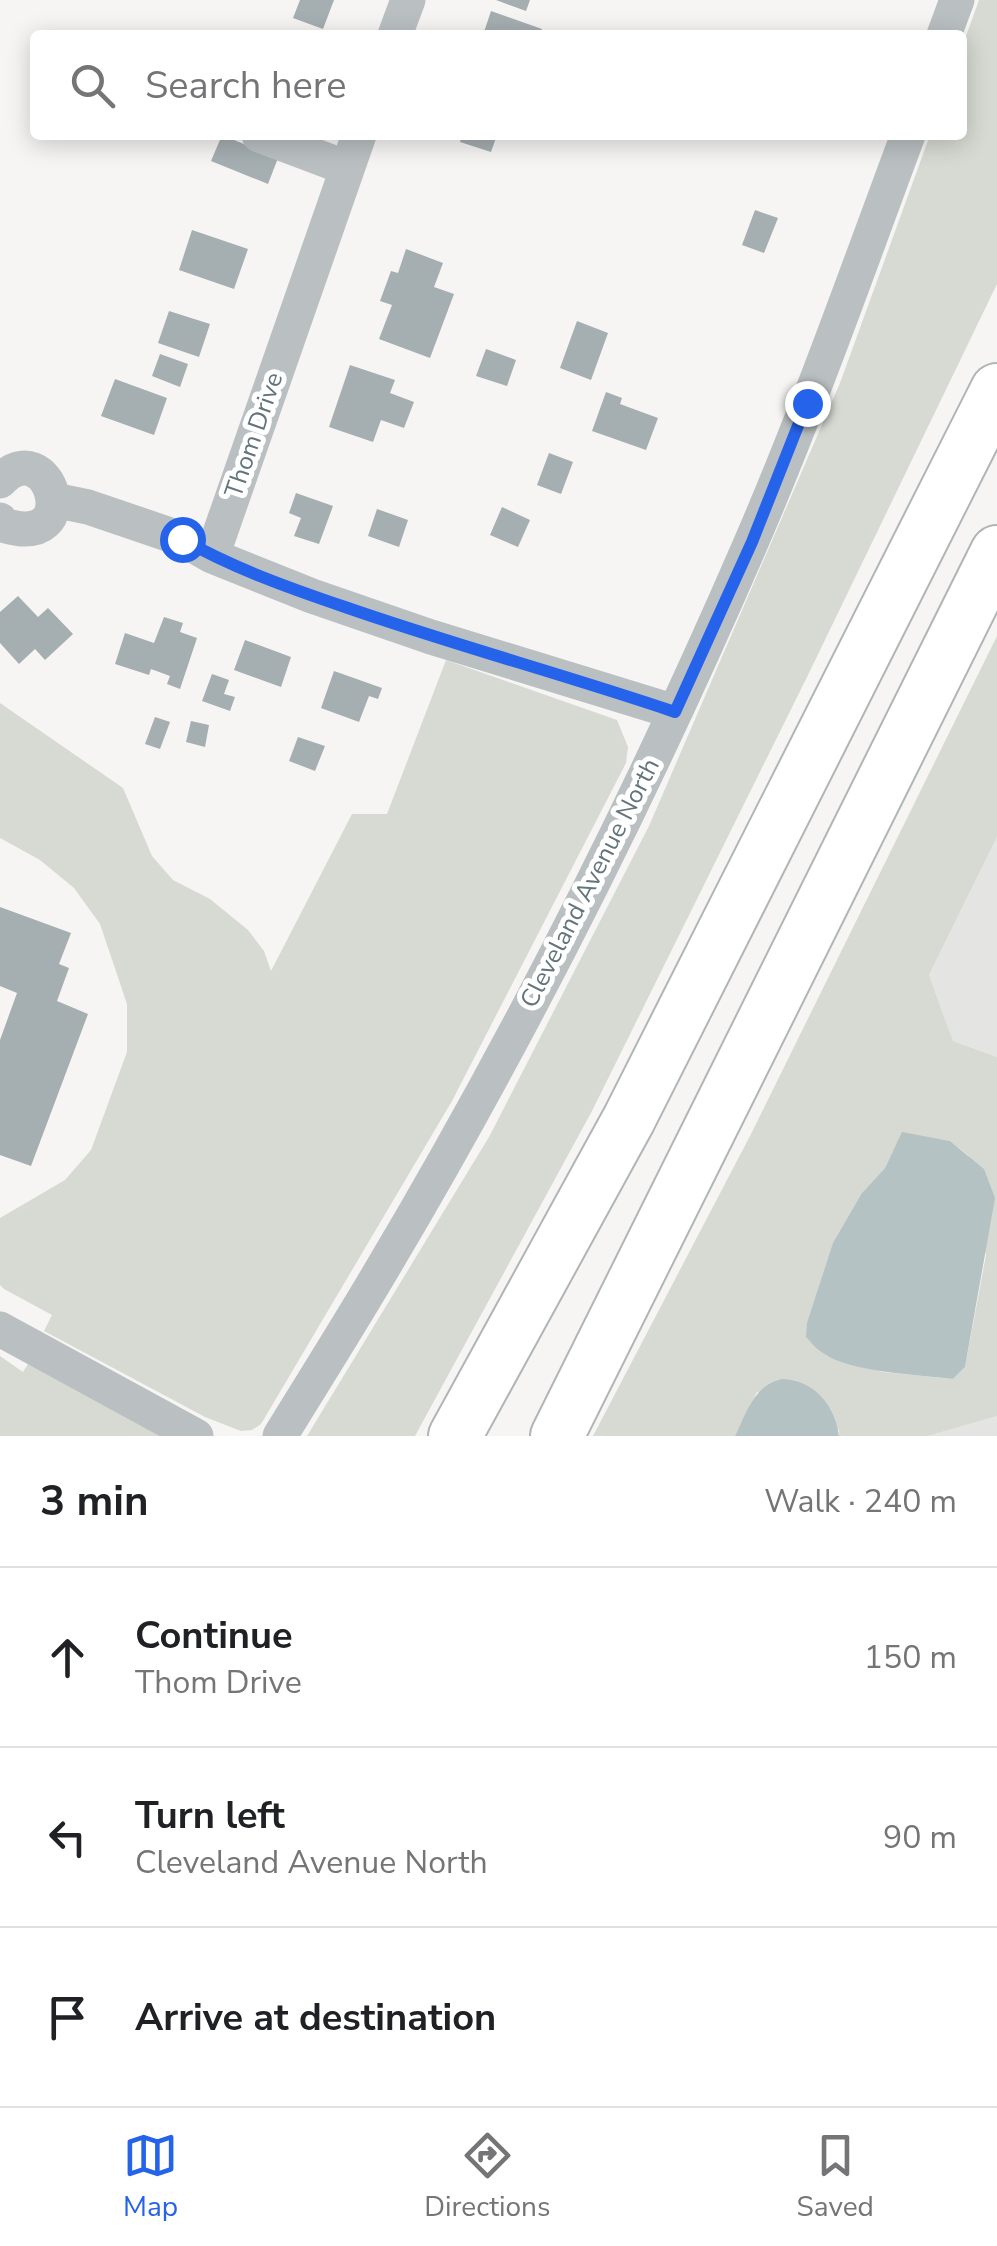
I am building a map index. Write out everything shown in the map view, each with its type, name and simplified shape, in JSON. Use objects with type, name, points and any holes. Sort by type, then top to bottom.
[{"type":"highway","points":[[456,1436],[629,1119],[997,390]]},
{"type":"highway","points":[[557,1436],[997,552]]},
{"type":"street","points":[[397,30],[408,0]]},
{"type":"street","points":[[272,140],[346,168]]},
{"type":"street","name":"Thom Drive","points":[[212,556],[357,140]]},
{"type":"street","name":"Cleveland Avenue North","points":[[280,1436],[450,1150],[542,981],[675,712],[758,524],[906,140]]},
{"type":"street","points":[[0,481],[10,470],[26,468],[44,477],[54,500],[51,514],[42,524],[23,531],[3,525],[0,520]]},
{"type":"street","points":[[54,500],[88,507],[182,539],[212,556],[312,596],[431,637],[675,712]]},
{"type":"street","points":[[0,1329],[196,1436]]},
{"type":"shaded area","points":[[979,0],[997,0],[997,284],[592,1111],[415,1436],[307,1436],[489,1137],[649,826],[840,383],[928,140],[967,140],[967,33]]},
{"type":"shaded area","points":[[997,636],[997,837],[929,975],[953,1041],[997,1057],[997,1416],[928,1436],[839,1436],[839,1430],[757,1392],[735,1436],[593,1436],[750,1136]],"holes":[[[902,1133],[950,1141],[969,1156],[986,1255],[965,1367],[953,1379],[883,1372],[826,1356],[862,1193],[885,1168]]]},
{"type":"shaded area","points":[[446,660],[617,720],[628,747],[626,763],[452,1101],[261,1424],[241,1431],[205,1417],[44,1331],[52,1315],[0,1285],[0,1218],[65,1180],[91,1150],[127,1052],[127,1004],[100,924],[74,888],[40,860],[0,838],[0,703],[123,788],[152,856],[173,880],[210,899],[248,930],[264,951],[271,971],[352,814],[387,814]]},
{"type":"shaded area","points":[[997,837],[997,1057],[953,1041],[929,975]]},
{"type":"shaded area","points":[[902,1132],[950,1141],[984,1169],[995,1198],[965,1367],[953,1379],[849,1365],[823,1353],[806,1337],[833,1243],[862,1193],[885,1168]]},
{"type":"shaded area","points":[[0,1356],[23,1372],[28,1364],[165,1436],[0,1436]]},
{"type":"shaded area","points":[[782,1379],[804,1384],[821,1396],[833,1414],[839,1436],[735,1436],[758,1393]]},
{"type":"shaded area","points":[[997,1416],[997,1436],[928,1436]]},
{"type":"building","points":[[300,0],[334,0],[323,29],[293,18]]},
{"type":"building","points":[[496,0],[530,0],[526,11]]},
{"type":"building","points":[[491,11],[542,29],[542,30],[485,30]]},
{"type":"building","points":[[220,140],[234,140],[278,158],[268,184],[211,161]]},
{"type":"building","points":[[461,140],[495,140],[491,152]]},
{"type":"building","points":[[755,210],[778,218],[764,253],[742,245]]},
{"type":"building","points":[[192,230],[248,249],[234,289],[179,270]]},
{"type":"building","points":[[406,249],[443,263],[434,287],[454,294],[430,358],[379,339],[392,305],[380,301],[391,271],[398,273]]},
{"type":"building","points":[[169,311],[210,324],[199,357],[158,343]]},
{"type":"building","points":[[577,321],[608,333],[591,380],[560,368]]},
{"type":"building","points":[[486,349],[516,360],[507,386],[476,376]]},
{"type":"building","points":[[160,354],[188,364],[180,387],[152,376]]},
{"type":"building","points":[[350,365],[395,380],[390,393],[414,402],[404,428],[381,420],[373,442],[329,427]]},
{"type":"building","points":[[115,379],[167,398],[154,435],[101,416]]},
{"type":"building","points":[[606,392],[622,398],[620,404],[658,418],[646,450],[592,431]]},
{"type":"building","points":[[549,453],[573,462],[561,494],[537,485]]},
{"type":"building","points":[[296,493],[333,506],[319,544],[294,536],[301,518],[289,513]]},
{"type":"building","points":[[502,507],[530,520],[518,547],[490,535]]},
{"type":"building","points":[[377,509],[408,520],[399,547],[368,536]]},
{"type":"building","points":[[18,596],[38,617],[48,608],[73,634],[45,660],[35,649],[19,664],[0,643],[0,612]]},
{"type":"building","points":[[164,617],[183,623],[180,632],[197,638],[180,689],[167,684],[170,676],[151,669],[149,675],[115,664],[125,633],[154,643]]},
{"type":"building","points":[[245,640],[291,657],[281,687],[234,670]]},
{"type":"building","points":[[334,671],[382,688],[378,699],[369,696],[359,722],[321,708]]},
{"type":"building","points":[[212,674],[229,680],[224,694],[235,697],[230,711],[202,701]]},
{"type":"building","points":[[155,717],[170,722],[160,749],[145,744]]},
{"type":"building","points":[[191,721],[209,725],[205,747],[186,742]]},
{"type":"building","points":[[298,737],[325,746],[315,771],[289,761]]},
{"type":"building","points":[[0,907],[71,933],[59,964],[69,968],[57,1001],[88,1014],[31,1166],[0,1155],[0,1040],[17,993],[0,986]]},
{"type":"route","points":[[182,539],[212,556],[312,596],[675,712],[752,542],[807,403]]}]
